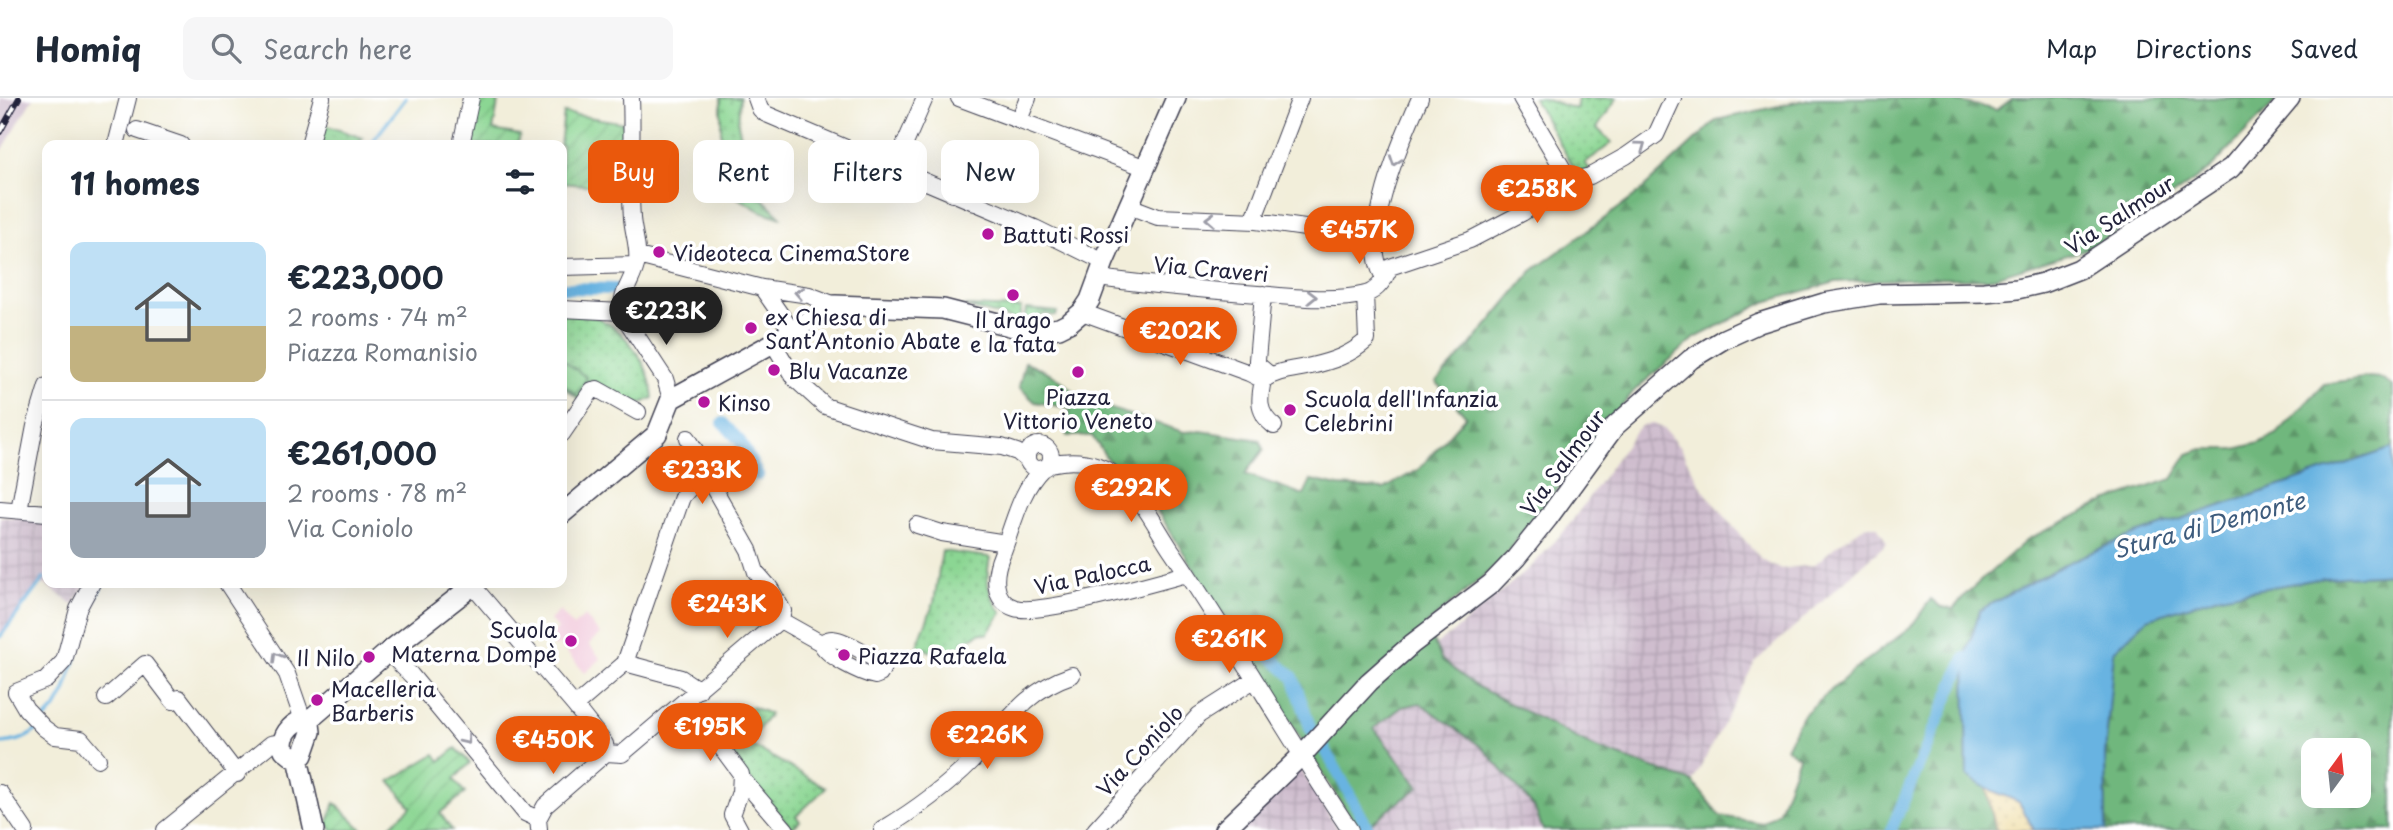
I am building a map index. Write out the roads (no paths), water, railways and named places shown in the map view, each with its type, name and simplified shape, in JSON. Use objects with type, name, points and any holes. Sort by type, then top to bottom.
[{"type":"main road","points":[[567,510],[657,434],[671,398],[773,343],[835,305],[943,309],[1033,332],[1059,328],[1082,312],[1090,300],[1176,98]]},
{"type":"main road","name":"Via Salmour","points":[[1224,830],[1302,755],[1369,682],[1412,644],[1491,584],[1548,518],[1615,426],[1691,359],[1724,339],[1759,323],[1824,303],[1879,294],[2017,289],[2043,283],[2079,269],[2231,168],[2290,98]]},
{"type":"main road","points":[[306,720],[311,732],[303,755],[298,758],[288,755],[282,746],[288,730],[306,720],[469,588]]},
{"type":"main road","points":[[298,758],[314,830]]},
{"type":"street","points":[[128,98],[134,133],[161,140]]},
{"type":"street","points":[[310,140],[322,98]]},
{"type":"street","points":[[462,140],[471,98]]},
{"type":"street","points":[[632,98],[632,218],[637,261],[622,298],[622,312],[665,379],[671,398]]},
{"type":"street","points":[[907,140],[925,98]]},
{"type":"street","points":[[959,98],[1146,168]]},
{"type":"street","points":[[1019,120],[1028,98]]},
{"type":"street","points":[[1387,272],[1378,267],[1374,238],[1387,186],[1420,98]]},
{"type":"street","points":[[1521,98],[1570,181]]},
{"type":"street","points":[[1082,312],[1267,377],[1351,354],[1367,340],[1365,294],[1373,291],[1387,272],[1470,240],[1522,213],[1570,181],[1590,176],[1626,156],[1656,135],[1673,98]]},
{"type":"street","points":[[1253,221],[1298,99]]},
{"type":"street","name":"Via Craveri","points":[[758,103],[834,140]]},
{"type":"street","name":"Via Craveri","points":[[975,203],[1101,270],[1263,294],[1298,297],[1365,294]]},
{"type":"street","points":[[1129,206],[1158,217],[1253,221],[1374,238]]},
{"type":"street","points":[[567,267],[637,261],[761,288],[809,295],[835,305]]},
{"type":"street","points":[[761,288],[792,331]]},
{"type":"street","points":[[1263,294],[1256,360],[1267,377],[1260,409],[1274,426]]},
{"type":"street","points":[[567,309],[622,312]]},
{"type":"street","name":"Via Palocca","points":[[773,343],[794,379],[825,406],[932,440],[1002,447],[1016,444],[1038,459],[1083,461],[1110,471],[1126,484],[1187,574],[1350,830]]},
{"type":"street","points":[[567,427],[592,390],[597,388],[638,412]]},
{"type":"street","points":[[19,510],[42,403]]},
{"type":"street","points":[[388,652],[419,684],[525,813],[539,825],[545,806],[606,753],[622,754],[780,620],[783,611],[780,603],[757,572],[749,550],[688,438]]},
{"type":"street","name":"Via Palocca","points":[[1038,459],[997,565],[996,587],[1005,603],[1022,610],[1065,604],[1187,574]]},
{"type":"street","points":[[575,706],[625,663],[682,497],[704,471]]},
{"type":"street","points":[[0,509],[42,512]]},
{"type":"street","points":[[916,525],[942,533],[1006,543]]},
{"type":"street","points":[[0,698],[46,680],[64,661],[78,609],[89,588]]},
{"type":"street","points":[[230,588],[287,674],[306,720]]},
{"type":"street","points":[[477,588],[605,744],[606,753]]},
{"type":"street","points":[[780,620],[821,643]]},
{"type":"street","points":[[625,663],[681,678],[693,695],[741,785],[786,830]]},
{"type":"street","points":[[107,698],[145,664],[173,701],[179,698],[237,774]]},
{"type":"street","points":[[882,830],[936,794],[972,760],[1036,691],[1052,682],[1073,676]]},
{"type":"street","name":"Via Coniolo","points":[[1095,830],[1199,715],[1254,680]]},
{"type":"street","points":[[16,692],[40,725],[55,736],[82,739],[98,759]]},
{"type":"street","points":[[165,830],[271,744],[283,742]]},
{"type":"street","points":[[740,830],[732,815],[741,785]]},
{"type":"street","points":[[0,793],[25,830]]},
{"type":"water","name":"Stura di Demonte","points":[[2393,448],[2393,574],[2324,578],[2219,596],[2147,619],[2114,651],[2105,754],[2106,830],[2034,830],[2019,802],[1986,788],[1967,776],[1965,658],[1980,610],[2071,561],[2125,538]]},
{"type":"waterway","points":[[374,140],[406,98]]},
{"type":"waterway","points":[[567,288],[618,289]]},
{"type":"waterway","points":[[723,423],[740,441],[758,475]]},
{"type":"waterway","points":[[0,637],[42,581]]},
{"type":"waterway","points":[[43,721],[57,706],[65,691],[93,603],[100,588]]},
{"type":"waterway","points":[[1249,637],[1293,677],[1311,730]]},
{"type":"waterway","points":[[1891,830],[1965,658]]},
{"type":"waterway","points":[[0,743],[21,739],[39,728]]},
{"type":"waterway","points":[[1325,749],[1369,830]]},
{"type":"railway","points":[[0,132],[19,98]]},
{"type":"place","name":"Battuti Rossi","points":[[988,234]]},
{"type":"place","name":"Videoteca CinemaStore","points":[[659,252]]},
{"type":"place","name":"Il drago e la fata","points":[[1013,295]]},
{"type":"place","name":"ex Chiesa di Sant’Antonio Abate","points":[[751,328]]},
{"type":"place","name":"Blu Vacanze","points":[[774,370]]},
{"type":"place","name":"Piazza Vittorio Veneto","points":[[1078,372]]},
{"type":"place","name":"Kinso","points":[[704,402]]},
{"type":"place","name":"Scuola dell'Infanzia Celebrini","points":[[1290,410]]},
{"type":"place","name":"Scuola Materna Dompè","points":[[571,641]]},
{"type":"place","name":"Piazza Rafaela","points":[[844,655]]},
{"type":"place","name":"Il Nilo","points":[[369,657]]},
{"type":"place","name":"Macelleria Barberis","points":[[317,700]]}]
